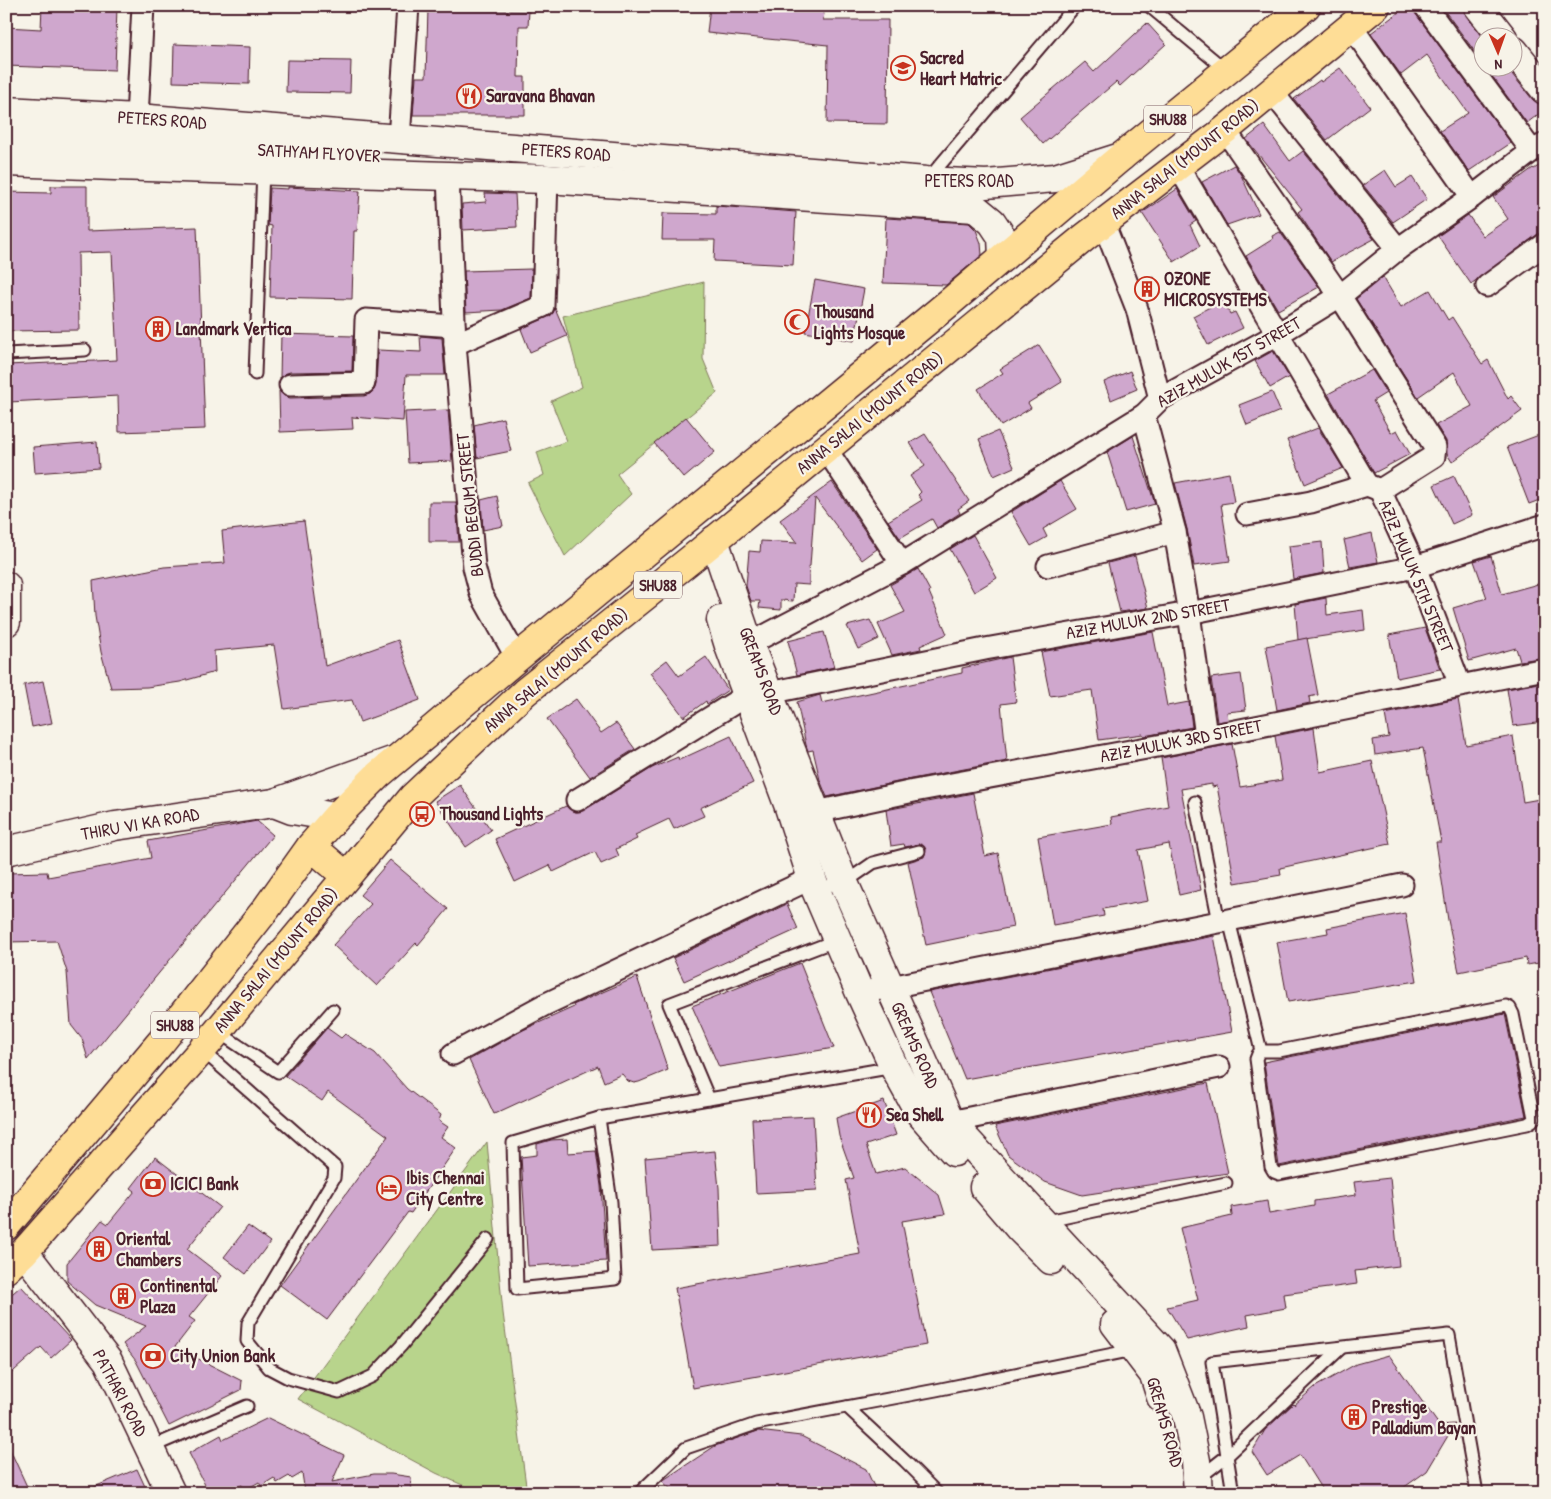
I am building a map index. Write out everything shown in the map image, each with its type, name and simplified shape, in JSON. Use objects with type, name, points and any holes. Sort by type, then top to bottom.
[{"type":"main road","name":"ANNA SALAI (MOUNT ROAD)","points":[[6,1225],[167,1034],[266,909],[311,846],[336,817],[392,761],[1306,6]]},
{"type":"main road","name":"ANNA SALAI (MOUNT ROAD)","points":[[15,1260],[209,1040],[412,797],[525,692],[707,546],[1103,222],[1225,130],[1376,6]]},
{"type":"main road","points":[[1478,6],[1495,28]]},
{"type":"main road","points":[[1524,64],[1545,90]]},
{"type":"main road","name":"PETERS ROAD","points":[[6,111],[137,118],[399,139],[638,170],[818,184],[975,208],[992,222],[1002,237],[1003,257]]},
{"type":"main road","name":"SATHYAM FLYOVER","points":[[6,135],[638,170]]},
{"type":"main road","name":"PETERS ROAD","points":[[818,184],[926,181],[986,184],[1055,178],[1122,157]]},
{"type":"main road","name":"PETERS ROAD","points":[[6,162],[547,179],[638,170]]},
{"type":"main road","name":"GREAMS ROAD","points":[[707,546],[749,644],[758,694],[788,804],[813,883],[894,1067],[918,1112],[1019,1228],[1111,1319],[1154,1375],[1179,1457],[1193,1488]]},
{"type":"main road","name":"GREAMS ROAD","points":[[707,546],[729,646],[758,694],[816,812],[844,882],[950,1122],[1160,1350],[1187,1417],[1196,1461],[1193,1488]]},
{"type":"main road","points":[[6,586],[6,622]]},
{"type":"main road","name":"THIRU VI KA ROAD","points":[[6,851],[115,826],[274,803],[392,761]]},
{"type":"main road","points":[[274,803],[292,810],[336,817]]},
{"type":"main road","points":[[311,846],[346,876]]},
{"type":"main road","name":"PATHARI ROAD","points":[[15,1260],[108,1361],[171,1493]]},
{"type":"street","points":[[137,118],[143,6]]},
{"type":"street","points":[[399,139],[408,6]]},
{"type":"street","points":[[1426,6],[1539,148]]},
{"type":"street","points":[[1351,26],[1472,197]]},
{"type":"street","points":[[1272,92],[1398,249]]},
{"type":"street","points":[[1225,130],[1340,296],[1435,447],[1434,456],[1374,488],[1246,514]]},
{"type":"street","name":"AZIZ MULUK 1ST STREET","points":[[749,644],[902,564],[1144,415],[1160,399],[1278,334],[1340,296],[1398,249],[1539,148]]},
{"type":"street","name":"AZIZ MULUK 5TH STREET","points":[[1178,166],[1278,334],[1374,488],[1415,567],[1460,685]]},
{"type":"street","name":"BUDDI BEGUM STREET","points":[[448,176],[454,335],[474,567],[482,594],[517,658]]},
{"type":"street","points":[[290,384],[364,383],[366,320],[454,335],[543,306],[547,179]]},
{"type":"street","points":[[1103,222],[1137,309],[1160,399]]},
{"type":"street","points":[[1487,286],[1545,244]]},
{"type":"street","points":[[1144,415],[1175,532],[1189,613],[1206,736]]},
{"type":"street","points":[[826,449],[902,564]]},
{"type":"street","name":"AZIZ MULUK 2ND STREET","points":[[758,694],[985,649],[1189,613],[1415,567],[1545,525]]},
{"type":"street","points":[[1048,566],[1175,532]]},
{"type":"street","name":"AZIZ MULUK 3RD STREET","points":[[816,812],[914,791],[1545,669]]},
{"type":"street","points":[[577,800],[758,694]]},
{"type":"street","points":[[453,1054],[544,1006],[813,883]]},
{"type":"street","points":[[860,993],[1402,884]]},
{"type":"street","points":[[950,1122],[1219,1067]]},
{"type":"lane","points":[[926,181],[1075,6]]},
{"type":"lane","points":[[1149,6],[1227,71]]},
{"type":"lane","points":[[255,374],[263,170]]},
{"type":"lane","points":[[6,354],[85,350]]},
{"type":"lane","points":[[1195,802],[1224,921],[1261,1051]]},
{"type":"lane","points":[[813,883],[844,882],[873,863],[919,851]]},
{"type":"lane","points":[[709,1099],[669,1004],[837,940]]},
{"type":"lane","points":[[1506,1006],[1510,1008],[1513,1014],[1534,1118],[1527,1124],[1279,1174],[1274,1172],[1271,1167],[1256,1060],[1261,1051],[1279,1051],[1506,1006]]},
{"type":"lane","points":[[209,1040],[278,1072],[333,1010]]},
{"type":"lane","points":[[209,1040],[335,1167],[334,1178],[248,1323],[247,1341],[269,1368],[288,1378],[340,1392],[374,1376],[401,1346],[488,1239]]},
{"type":"lane","points":[[598,1118],[611,1202],[615,1279],[517,1289],[513,1142],[598,1118],[894,1067]]},
{"type":"lane","points":[[1042,1223],[1226,1183]]},
{"type":"lane","points":[[1233,1493],[1212,1362],[1449,1335],[1477,1493]]},
{"type":"lane","points":[[1193,1488],[1342,1348]]},
{"type":"lane","points":[[639,1493],[686,1448],[756,1424],[1134,1350]]},
{"type":"lane","points":[[149,1448],[247,1406]]},
{"type":"lane","points":[[847,1407],[937,1493]]},
{"type":"green space","points":[[704,282],[703,359],[717,393],[617,474],[631,494],[565,556],[528,483],[544,475],[537,452],[567,441],[551,401],[582,387],[563,316]]},
{"type":"green space","points":[[487,1142],[503,1313],[527,1493],[480,1493],[436,1473],[298,1399]]},
{"type":"building","points":[[42,6],[117,6],[115,70],[6,66],[6,27],[41,29]]},
{"type":"building","points":[[710,6],[825,6],[823,20],[888,20],[887,124],[827,123],[828,45],[707,33]]},
{"type":"building","points":[[1407,6],[1413,6],[1415,13],[1511,143],[1469,171],[1440,131],[1468,113],[1427,55],[1401,75],[1371,33]]},
{"type":"building","points":[[1441,6],[1463,6],[1466,16],[1476,28],[1474,28],[1474,51]]},
{"type":"building","points":[[428,9],[529,11],[528,26],[519,26],[518,77],[525,77],[525,115],[413,115],[416,77],[426,77]]},
{"type":"building","points":[[1147,23],[1166,44],[1120,86],[1116,82],[1043,144],[1020,117],[1085,62],[1094,72]]},
{"type":"building","points":[[174,44],[250,47],[249,84],[173,82]]},
{"type":"building","points":[[287,60],[351,61],[350,93],[286,92]]},
{"type":"building","points":[[1340,68],[1370,107],[1327,140],[1294,99]]},
{"type":"building","points":[[1493,78],[1515,78],[1533,100],[1545,105],[1545,109],[1527,123]]},
{"type":"building","points":[[1264,125],[1290,161],[1303,151],[1374,239],[1331,262],[1298,212],[1302,209],[1246,139]]},
{"type":"building","points":[[1545,162],[1545,232],[1538,234],[1471,284],[1438,236],[1468,215],[1483,236],[1508,219],[1493,197],[1533,168]]},
{"type":"building","points":[[1234,165],[1241,175],[1259,214],[1227,225],[1202,182]]},
{"type":"building","points":[[1385,170],[1396,187],[1412,177],[1427,199],[1393,222],[1363,185]]},
{"type":"building","points":[[51,186],[87,186],[87,231],[197,227],[205,429],[119,432],[118,396],[9,402],[7,365],[117,360],[112,252],[78,253],[79,330],[6,331],[6,192],[51,193]]},
{"type":"building","points":[[288,187],[360,191],[357,231],[354,231],[352,299],[270,297],[272,226],[268,225],[270,188],[288,189]]},
{"type":"building","points":[[1177,189],[1196,221],[1190,225],[1200,246],[1174,262],[1142,213]]},
{"type":"building","points":[[485,193],[515,194],[517,227],[463,230],[462,204],[486,202]]},
{"type":"building","points":[[716,206],[796,212],[793,265],[714,261],[715,240],[662,240],[663,213],[716,214]]},
{"type":"building","points":[[886,218],[969,223],[976,230],[981,243],[982,255],[946,285],[883,283]]},
{"type":"building","points":[[1280,232],[1319,287],[1278,310],[1246,256],[1273,239],[1272,236]]},
{"type":"building","points":[[532,269],[531,298],[502,310],[466,312],[464,271]]},
{"type":"building","name":"OZONE MICROSYSTEMS","points":[[1154,277],[1160,293],[1146,298],[1140,283]]},
{"type":"building","points":[[1383,277],[1401,307],[1430,290],[1448,320],[1452,317],[1482,364],[1488,360],[1508,399],[1511,396],[1522,411],[1452,462],[1447,454],[1446,441],[1436,425],[1472,406],[1454,372],[1418,397],[1356,299]]},
{"type":"building","points":[[815,280],[864,289],[854,341],[805,332]]},
{"type":"building","points":[[1223,300],[1230,314],[1235,312],[1243,328],[1208,345],[1193,316]]},
{"type":"building","points":[[555,308],[567,336],[530,352],[521,329],[548,317]]},
{"type":"building","points":[[281,334],[353,336],[352,371],[290,372],[280,378]]},
{"type":"building","points":[[420,336],[442,338],[445,375],[406,375],[403,421],[352,417],[353,429],[280,432],[279,391],[284,396],[290,398],[364,396],[370,394],[376,384],[378,350],[421,352]]},
{"type":"building","points":[[1039,345],[1062,382],[1028,403],[1031,408],[1001,426],[978,389],[1003,373],[1000,369]]},
{"type":"building","points":[[1273,351],[1289,377],[1270,388],[1255,361]]},
{"type":"building","points":[[1372,370],[1386,393],[1373,401],[1391,433],[1397,430],[1410,454],[1374,473],[1328,394]]},
{"type":"building","points":[[1130,371],[1137,389],[1111,400],[1104,382]]},
{"type":"building","points":[[1272,392],[1280,411],[1247,425],[1239,405]]},
{"type":"building","points":[[448,410],[452,461],[408,463],[405,412]]},
{"type":"building","points":[[686,417],[715,452],[684,478],[654,443]]},
{"type":"building","points":[[503,418],[511,451],[477,458],[474,425]]},
{"type":"building","points":[[1318,428],[1343,468],[1305,484],[1287,440]]},
{"type":"building","points":[[998,431],[1014,467],[994,476],[979,439]]},
{"type":"building","points":[[925,434],[969,501],[958,509],[960,513],[937,528],[932,519],[900,538],[888,521],[922,500],[918,495],[921,492],[910,476],[925,466],[910,443]]},
{"type":"building","points":[[1539,435],[1545,449],[1545,498],[1529,504],[1507,447]]},
{"type":"building","points":[[1133,436],[1155,504],[1126,512],[1107,452]]},
{"type":"building","points":[[97,442],[99,468],[35,473],[33,447]]},
{"type":"building","points":[[1229,473],[1234,502],[1221,504],[1230,561],[1194,566],[1175,483]]},
{"type":"building","points":[[1454,476],[1472,515],[1452,524],[1434,485]]},
{"type":"building","points":[[1060,481],[1077,509],[1043,529],[1047,537],[1031,546],[1011,512]]},
{"type":"building","points":[[832,482],[877,549],[862,560],[815,498],[810,566],[808,567],[809,585],[794,584],[793,601],[781,600],[781,610],[759,608],[760,601],[751,601],[746,586],[749,551],[760,552],[761,541],[797,543],[780,520]]},
{"type":"building","points":[[497,496],[503,526],[483,530],[481,500]]},
{"type":"building","points":[[429,502],[456,502],[459,542],[429,542]]},
{"type":"building","points":[[304,521],[325,666],[398,640],[420,700],[360,722],[352,700],[284,709],[274,645],[214,651],[215,672],[180,682],[147,687],[111,688],[101,652],[95,616],[93,581],[164,567],[225,563],[222,531]]},
{"type":"building","points":[[1372,533],[1378,562],[1350,567],[1344,540]]},
{"type":"building","points":[[973,535],[997,578],[974,592],[950,549]]},
{"type":"building","points":[[1322,542],[1324,573],[1293,579],[1289,546]]},
{"type":"building","points":[[1135,556],[1148,608],[1120,612],[1108,563]]},
{"type":"building","points":[[1491,556],[1502,594],[1545,582],[1545,657],[1520,661],[1516,648],[1469,661],[1453,608],[1487,598],[1474,561]]},
{"type":"building","points":[[918,569],[930,591],[947,634],[920,646],[921,649],[892,655],[878,624],[905,612],[890,585]]},
{"type":"building","points":[[1326,598],[1327,615],[1363,610],[1365,630],[1298,640],[1295,604]]},
{"type":"building","points":[[870,620],[879,639],[858,649],[847,626]]},
{"type":"building","points":[[1425,628],[1440,669],[1397,678],[1389,635]]},
{"type":"building","points":[[824,632],[834,667],[797,675],[788,641]]},
{"type":"building","points":[[1153,632],[1167,706],[1189,702],[1192,727],[1144,736],[1143,734],[1099,740],[1092,690],[1050,696],[1041,652]]},
{"type":"building","points":[[1307,638],[1318,695],[1309,697],[1310,703],[1277,710],[1266,646]]},
{"type":"building","points":[[706,657],[728,690],[707,704],[706,701],[684,717],[650,673],[667,660],[679,676]]},
{"type":"building","points":[[1010,657],[1016,702],[1001,704],[1007,761],[827,797],[820,780],[813,750],[808,751],[806,745],[797,702],[820,695],[822,703],[962,673],[962,668]]},
{"type":"building","points":[[1241,674],[1246,710],[1227,712],[1228,720],[1217,722],[1211,678]]},
{"type":"building","points":[[43,681],[52,723],[32,727],[24,685]]},
{"type":"building","points":[[1545,682],[1545,722],[1513,726],[1507,689]]},
{"type":"building","points":[[576,699],[601,733],[616,723],[635,749],[590,777],[547,719]]},
{"type":"building","points":[[1458,699],[1466,745],[1513,736],[1523,802],[1545,798],[1545,962],[1527,965],[1526,958],[1459,972],[1448,920],[1436,842],[1441,842],[1423,748],[1375,755],[1373,740],[1389,737],[1385,714]]},
{"type":"building","points":[[1314,728],[1320,772],[1372,761],[1390,844],[1280,868],[1281,875],[1235,883],[1217,786],[1212,787],[1212,784],[1181,789],[1201,890],[1179,895],[1169,844],[1138,850],[1148,901],[1103,909],[1104,916],[1053,925],[1038,837],[1112,824],[1111,817],[1168,806],[1161,758],[1232,744],[1240,787],[1282,780],[1275,736]]},
{"type":"building","points":[[731,736],[753,783],[700,808],[704,816],[674,829],[669,819],[635,835],[637,839],[616,849],[619,856],[601,864],[595,852],[553,872],[550,865],[515,882],[495,839],[566,806],[572,811],[583,811],[652,768],[678,757],[679,760]]},
{"type":"building","points":[[460,785],[491,830],[466,847],[435,801]]},
{"type":"building","points":[[973,793],[985,856],[998,853],[1013,927],[926,945],[908,862],[924,857],[926,849],[920,844],[905,847],[904,844],[891,846],[886,810]]},
{"type":"building","points":[[257,821],[273,835],[88,1059],[82,1039],[71,1025],[67,972],[57,941],[6,942],[6,873],[47,872],[48,877],[151,858],[148,841]]},
{"type":"building","points":[[390,860],[448,909],[418,945],[416,943],[377,986],[333,945],[371,904],[360,895]]},
{"type":"building","points":[[787,904],[798,929],[684,981],[673,958]]},
{"type":"building","points":[[1405,913],[1417,981],[1288,1002],[1277,942],[1328,933],[1327,928]]},
{"type":"building","points":[[1214,936],[1232,1032],[965,1079],[929,992]]},
{"type":"building","points":[[800,963],[834,1048],[719,1067],[692,1006]]},
{"type":"building","points":[[637,977],[668,1070],[634,1083],[628,1081],[622,1074],[604,1082],[598,1066],[494,1114],[469,1060],[523,1030],[574,1007],[573,1005]]},
{"type":"building","points":[[1505,1014],[1526,1116],[1279,1166],[1264,1062]]},
{"type":"building","name":"Ibis Chennai City Centre","points":[[327,1028],[341,1038],[345,1034],[375,1053],[407,1089],[441,1115],[439,1121],[448,1127],[441,1137],[456,1148],[411,1213],[408,1212],[327,1320],[280,1285],[388,1136],[328,1092],[322,1101],[285,1076]]},
{"type":"building","points":[[1208,1083],[1228,1173],[1082,1195],[1045,1182],[1008,1155],[995,1126]]},
{"type":"building","points":[[884,1101],[896,1135],[866,1145],[876,1174],[905,1167],[939,1195],[945,1214],[902,1221],[926,1345],[693,1388],[675,1288],[860,1254],[846,1180],[854,1178],[839,1136],[836,1118]]},
{"type":"building","points":[[813,1116],[817,1190],[756,1193],[752,1119]]},
{"type":"building","points":[[567,1139],[568,1153],[596,1151],[601,1186],[606,1261],[528,1266],[521,1157],[537,1155],[537,1144],[551,1140]]},
{"type":"building","points":[[715,1151],[719,1188],[721,1246],[652,1250],[645,1158]]},
{"type":"building","points":[[155,1157],[220,1207],[187,1249],[222,1276],[189,1317],[195,1321],[175,1347],[242,1381],[241,1390],[169,1426],[136,1361],[123,1344],[146,1326],[95,1305],[67,1281],[67,1263],[102,1220],[108,1224],[135,1191],[131,1188]]},
{"type":"building","points":[[1390,1178],[1399,1266],[1355,1271],[1357,1284],[1284,1294],[1286,1308],[1247,1315],[1249,1326],[1187,1340],[1167,1307],[1198,1300],[1180,1228],[1232,1216],[1231,1207],[1267,1201],[1269,1214],[1314,1206],[1314,1201],[1356,1195],[1354,1182]]},
{"type":"building","points":[[248,1226],[270,1242],[246,1274],[224,1257]]},
{"type":"building","points":[[21,1286],[71,1340],[51,1358],[41,1347],[6,1378],[6,1299]]},
{"type":"building","name":"Prestige Palladium Bayan","points":[[1389,1355],[1439,1425],[1455,1424],[1427,1471],[1396,1493],[1324,1493],[1300,1455],[1267,1475],[1252,1452],[1265,1430],[1315,1387],[1356,1364]]},
{"type":"building","points":[[268,1418],[344,1455],[332,1482],[374,1474],[391,1474],[411,1477],[412,1493],[305,1493],[302,1473],[292,1479],[289,1476],[277,1483],[274,1478],[261,1486],[259,1482],[245,1490],[242,1485],[225,1493],[209,1493],[189,1453],[221,1435],[223,1440]]},
{"type":"building","points":[[758,1431],[801,1436],[866,1469],[877,1493],[675,1493],[662,1481],[715,1446]]},
{"type":"building","points":[[6,1441],[30,1493],[6,1493]]},
{"type":"building","points":[[137,1469],[148,1493],[80,1493]]},
{"type":"place","name":"Sacred Heart Matric","points":[[903,68]]},
{"type":"place","name":"Saravana Bhavan","points":[[469,96]]},
{"type":"place","name":"OZONE MICROSYSTEMS","points":[[1147,289]]},
{"type":"place","name":"Thousand Lights Mosque","points":[[797,322]]},
{"type":"place","name":"Landmark Vertica","points":[[158,329]]},
{"type":"place","name":"Thousand Lights","points":[[422,814]]},
{"type":"place","name":"Sea Shell","points":[[869,1115]]},
{"type":"place","name":"ICICI Bank","points":[[153,1184]]},
{"type":"place","name":"Ibis Chennai City Centre","points":[[389,1188]]},
{"type":"place","name":"Oriental Chambers","points":[[99,1249]]},
{"type":"place","name":"Continental Plaza","points":[[123,1296]]},
{"type":"place","name":"City Union Bank","points":[[153,1356]]},
{"type":"place","name":"Prestige Palladium Bayan","points":[[1354,1417]]}]
